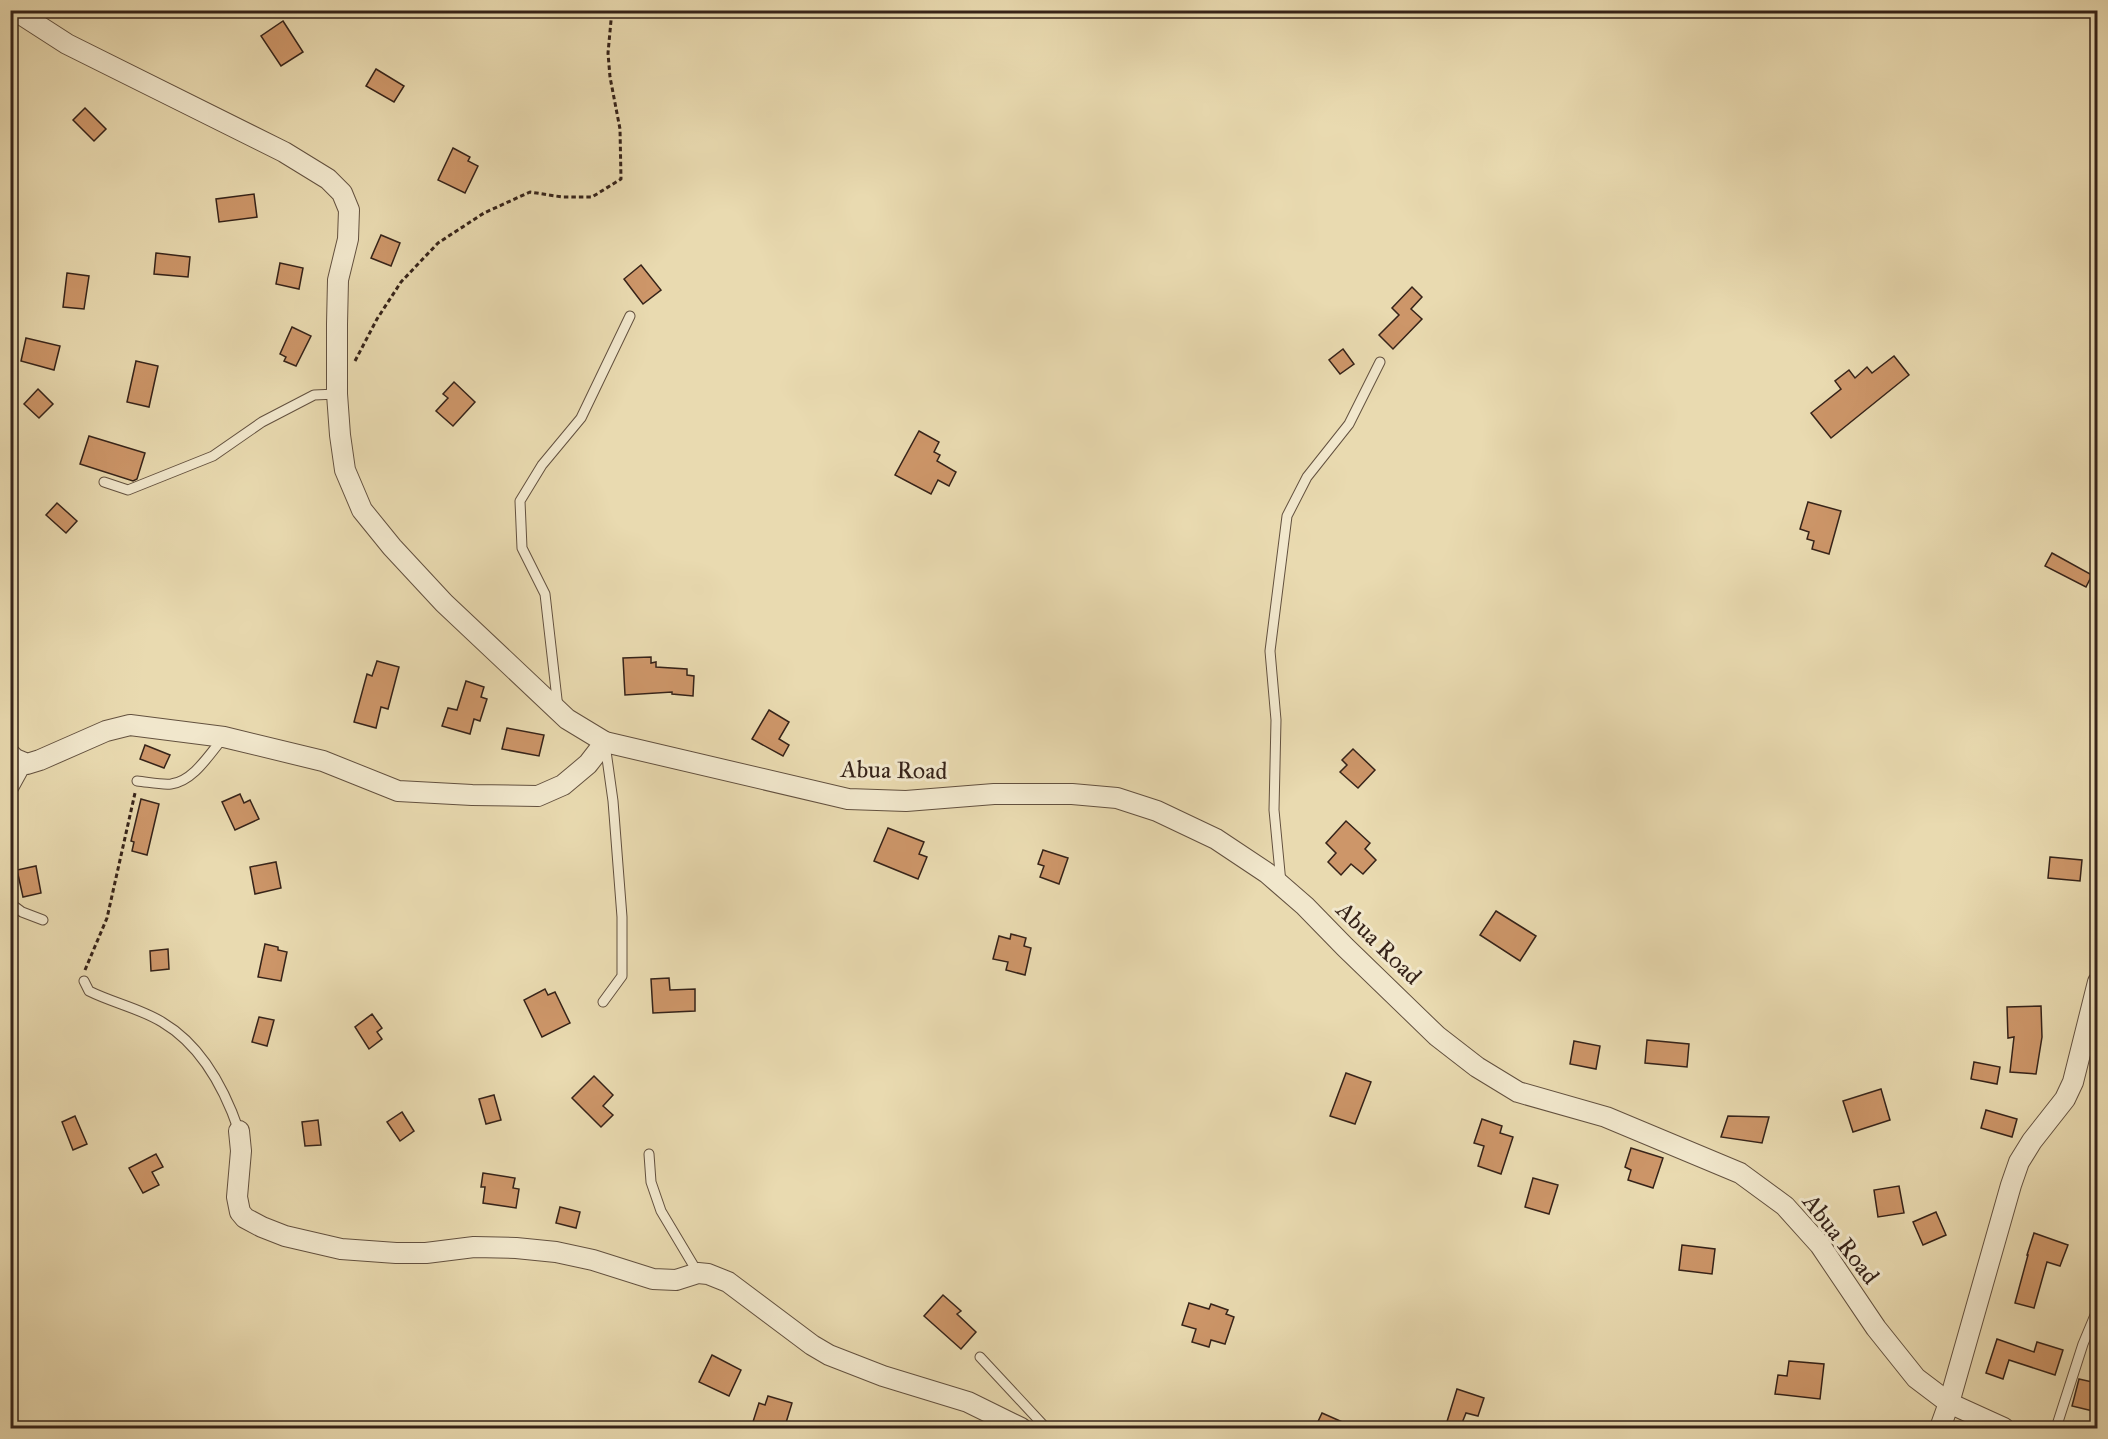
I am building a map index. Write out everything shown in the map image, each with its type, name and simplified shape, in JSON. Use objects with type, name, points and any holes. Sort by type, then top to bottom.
[{"type":"street","name":"Abua Road","points":[[22,10],[22,15],[67,44],[284,152],[328,179],[342,193],[349,210],[348,239],[338,280],[337,394],[345,470],[362,510],[392,547],[444,603],[567,719],[605,742],[848,799],[906,801],[994,794],[1072,794],[1117,798],[1157,811],[1216,839],[1281,885],[1437,1036],[1477,1067],[1518,1092],[1606,1117],[1740,1173],[1785,1206],[1820,1245],[1876,1328],[1916,1378],[1949,1402],[2004,1428]]},
{"type":"street","points":[[19,759],[40,760],[106,731],[130,725],[224,737],[323,761],[398,791],[538,796],[563,785],[588,764],[605,742]]},
{"type":"street","points":[[1940,1428],[2019,1162],[2065,1099],[2073,1082],[2097,982]]},
{"type":"street","points":[[239,1131],[241,1151],[237,1197],[240,1212],[245,1218],[285,1236],[341,1249],[396,1253],[426,1253],[474,1248],[516,1248],[556,1252],[592,1260],[653,1279],[676,1280],[698,1272],[708,1274],[728,1282],[812,1345],[830,1355],[883,1376],[968,1402],[1021,1428]]},
{"type":"lane","points":[[558,711],[545,594],[522,548],[520,501],[542,465],[581,418],[630,316]]},
{"type":"lane","points":[[1281,885],[1274,810],[1276,720],[1270,651],[1287,516],[1307,477],[1349,424],[1380,362]]},
{"type":"lane","points":[[104,482],[128,490],[213,456],[262,422],[314,395],[337,394]]},
{"type":"lane","points":[[138,781],[171,784],[186,778],[199,767],[224,737]]},
{"type":"lane","points":[[603,1002],[622,976],[621,906],[613,801],[605,742]]},
{"type":"lane","points":[[10,795],[19,759]]},
{"type":"lane","points":[[10,903],[22,912],[43,920]]},
{"type":"lane","points":[[84,981],[89,991],[163,1022],[180,1034],[214,1075],[230,1105],[239,1131]]},
{"type":"lane","points":[[649,1154],[651,1182],[662,1211],[698,1272]]},
{"type":"lane","points":[[2056,1428],[2097,1308]]},
{"type":"lane","points":[[980,1358],[1046,1428]]},
{"type":"path","points":[[352,369],[377,319],[401,282],[438,243],[484,213],[530,192],[562,197],[592,197],[621,178],[620,129],[609,76],[608,53],[612,10]]},
{"type":"path","points":[[84,981],[84,971],[107,918],[138,781]]},
{"type":"building","points":[[283,21],[303,52],[281,66],[261,36]]},
{"type":"building","points":[[376,69],[404,86],[394,102],[366,86]]},
{"type":"building","points":[[85,108],[106,129],[94,141],[73,120]]},
{"type":"building","points":[[453,148],[470,157],[468,161],[478,166],[465,193],[438,180]]},
{"type":"building","points":[[254,194],[257,217],[219,222],[216,199]]},
{"type":"building","points":[[381,235],[400,243],[391,266],[371,258]]},
{"type":"building","points":[[156,253],[190,257],[188,277],[154,274]]},
{"type":"building","points":[[280,263],[303,268],[299,289],[276,284]]},
{"type":"building","points":[[641,265],[661,290],[643,304],[624,279]]},
{"type":"building","points":[[67,273],[89,276],[84,309],[63,307]]},
{"type":"building","points":[[1412,287],[1422,297],[1411,309],[1422,319],[1393,349],[1379,335],[1399,315],[1392,308]]},
{"type":"building","points":[[292,327],[311,336],[296,366],[284,361],[286,357],[280,354]]},
{"type":"building","points":[[26,338],[60,346],[54,370],[21,361]]},
{"type":"building","points":[[1343,349],[1354,364],[1340,374],[1329,360]]},
{"type":"building","points":[[1894,356],[1909,375],[1831,438],[1811,413],[1841,389],[1835,381],[1849,370],[1855,378],[1867,367],[1872,373]]},
{"type":"building","points":[[136,361],[158,366],[149,407],[127,402]]},
{"type":"building","points":[[454,382],[475,402],[453,426],[436,411],[448,398],[443,394]]},
{"type":"building","points":[[38,389],[53,404],[39,418],[24,404]]},
{"type":"building","points":[[919,431],[939,442],[934,452],[940,455],[937,461],[956,472],[949,486],[938,480],[931,494],[895,475]]},
{"type":"building","points":[[89,436],[145,453],[137,479],[133,481],[80,464]]},
{"type":"building","points":[[1808,502],[1841,511],[1829,554],[1812,549],[1814,541],[1807,539],[1809,532],[1800,529]]},
{"type":"building","points":[[57,503],[77,521],[66,533],[46,515]]},
{"type":"building","points":[[2052,553],[2092,575],[2086,587],[2045,566]]},
{"type":"building","points":[[651,657],[651,663],[656,662],[656,667],[687,669],[687,675],[694,676],[693,696],[672,694],[672,692],[625,695],[623,658]]},
{"type":"building","points":[[377,661],[399,667],[388,709],[381,707],[376,728],[354,722],[367,674],[372,676]]},
{"type":"building","points":[[466,681],[484,687],[481,697],[487,699],[480,721],[474,719],[470,734],[442,726],[448,708],[457,710]]},
{"type":"building","points":[[769,710],[789,722],[779,739],[789,745],[783,756],[752,739]]},
{"type":"building","points":[[507,728],[544,735],[539,756],[502,749]]},
{"type":"building","points":[[145,745],[170,755],[164,768],[140,759]]},
{"type":"building","points":[[1353,749],[1375,770],[1358,788],[1340,772],[1347,765],[1342,760]]},
{"type":"building","points":[[240,794],[244,803],[250,800],[259,819],[235,830],[222,802]]},
{"type":"building","points":[[141,799],[159,804],[147,855],[132,851],[134,842],[131,841]]},
{"type":"building","points":[[1346,821],[1370,843],[1365,849],[1376,860],[1363,874],[1351,864],[1341,875],[1328,862],[1336,853],[1326,843]]},
{"type":"building","points":[[888,828],[924,842],[919,854],[927,857],[918,879],[874,861]]},
{"type":"building","points":[[1043,850],[1068,858],[1059,884],[1040,877],[1044,866],[1038,864]]},
{"type":"building","points":[[2050,857],[2082,860],[2080,881],[2048,878]]},
{"type":"building","points":[[276,862],[281,888],[255,894],[250,867]]},
{"type":"building","points":[[36,866],[41,893],[23,897],[17,870]]},
{"type":"building","points":[[1496,911],[1536,936],[1520,961],[1480,935]]},
{"type":"building","points":[[1011,934],[1026,938],[1024,946],[1031,948],[1025,975],[1006,970],[1008,962],[993,959],[999,936],[1010,939]]},
{"type":"building","points":[[265,944],[287,952],[281,981],[258,977]]},
{"type":"building","points":[[168,949],[169,969],[151,971],[150,951]]},
{"type":"building","points":[[669,978],[670,990],[695,989],[695,1011],[653,1013],[651,979]]},
{"type":"building","points":[[545,989],[548,995],[555,992],[570,1023],[542,1037],[524,1000]]},
{"type":"building","points":[[2041,1006],[2042,1037],[2036,1074],[2010,1072],[2014,1037],[2008,1038],[2007,1007]]},
{"type":"building","points":[[372,1014],[382,1028],[377,1032],[382,1039],[369,1049],[355,1027]]},
{"type":"building","points":[[259,1017],[274,1020],[267,1046],[252,1042]]},
{"type":"building","points":[[1647,1040],[1689,1044],[1687,1067],[1645,1063]]},
{"type":"building","points":[[1574,1041],[1600,1046],[1596,1069],[1570,1064]]},
{"type":"building","points":[[1974,1062],[2000,1067],[1997,1084],[1971,1079]]},
{"type":"building","points":[[1346,1073],[1371,1082],[1355,1124],[1330,1116]]},
{"type":"building","points":[[594,1076],[613,1095],[603,1106],[613,1115],[601,1127],[572,1098]]},
{"type":"building","points":[[1881,1089],[1890,1120],[1853,1132],[1843,1101]]},
{"type":"building","points":[[494,1095],[501,1120],[486,1124],[479,1099]]},
{"type":"building","points":[[1986,1110],[2017,1119],[2012,1137],[1981,1128]]},
{"type":"building","points":[[402,1112],[414,1131],[400,1141],[387,1122]]},
{"type":"building","points":[[75,1116],[87,1144],[73,1150],[62,1122]]},
{"type":"building","points":[[1728,1116],[1769,1117],[1762,1143],[1721,1137]]},
{"type":"building","points":[[1482,1119],[1502,1126],[1500,1133],[1513,1137],[1501,1174],[1478,1166],[1484,1146],[1474,1143]]},
{"type":"building","points":[[318,1120],[321,1145],[305,1146],[302,1122]]},
{"type":"building","points":[[1631,1148],[1663,1158],[1653,1188],[1628,1180],[1631,1170],[1625,1167]]},
{"type":"building","points":[[156,1154],[163,1167],[152,1172],[159,1185],[143,1193],[129,1168]]},
{"type":"building","points":[[483,1173],[515,1178],[513,1188],[519,1189],[516,1208],[483,1203],[485,1187],[481,1187]]},
{"type":"building","points":[[1533,1178],[1558,1185],[1549,1214],[1525,1207]]},
{"type":"building","points":[[1899,1186],[1904,1213],[1878,1217],[1874,1190]]},
{"type":"building","points":[[560,1207],[580,1212],[576,1228],[556,1223]]},
{"type":"building","points":[[1936,1212],[1946,1235],[1923,1245],[1913,1222]]},
{"type":"building","points":[[2034,1233],[2068,1245],[2060,1266],[2047,1262],[2034,1308],[2015,1303]]},
{"type":"building","points":[[1682,1245],[1715,1249],[1712,1274],[1679,1270]]},
{"type":"building","points":[[943,1295],[961,1311],[957,1314],[976,1332],[961,1349],[924,1316]]},
{"type":"building","points":[[1189,1303],[1209,1309],[1211,1304],[1228,1310],[1226,1314],[1234,1317],[1225,1344],[1211,1340],[1209,1347],[1192,1342],[1196,1329],[1182,1325]]},
{"type":"building","points":[[1997,1339],[2034,1352],[2037,1342],[2063,1350],[2055,1375],[2009,1360],[2003,1379],[1986,1373]]},
{"type":"building","points":[[712,1355],[741,1370],[729,1396],[699,1382]]},
{"type":"building","points":[[1789,1361],[1824,1364],[1820,1399],[1775,1394],[1778,1375],[1787,1376]]},
{"type":"building","points":[[2079,1379],[2097,1383],[2097,1412],[2072,1406]]},
{"type":"building","points":[[1457,1389],[1484,1398],[1478,1416],[1466,1413],[1460,1428],[1445,1428]]},
{"type":"building","points":[[768,1396],[792,1403],[785,1426],[778,1424],[777,1428],[751,1428],[759,1403],[765,1405]]},
{"type":"building","points":[[1322,1413],[1356,1428],[1315,1428]]}]
